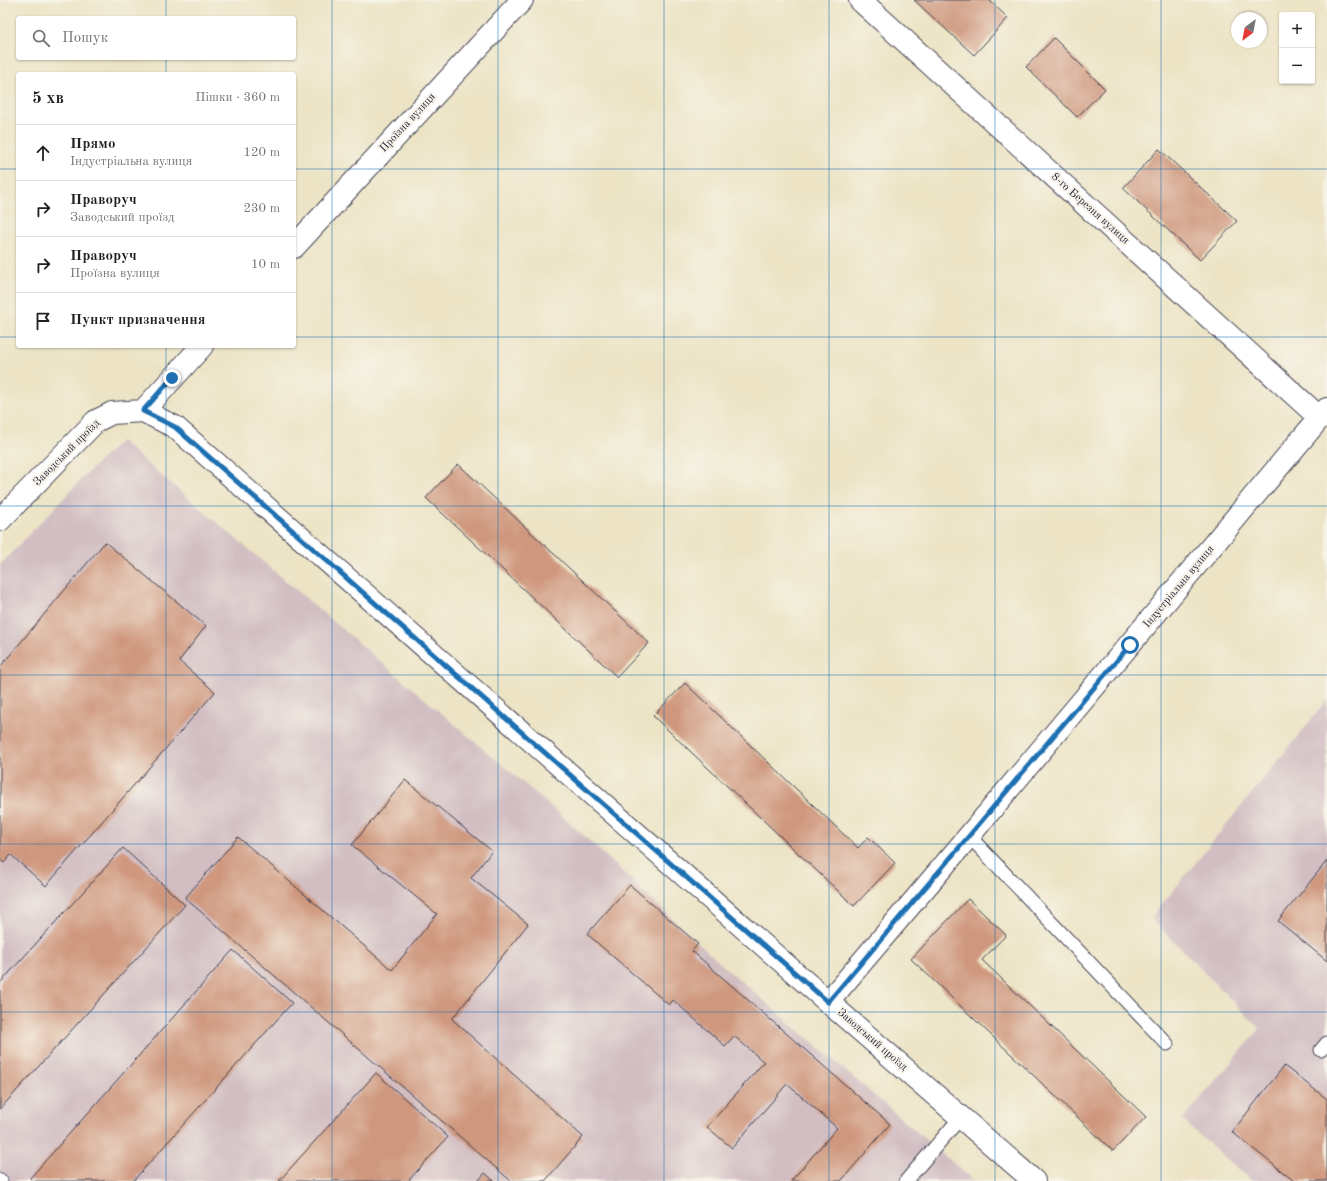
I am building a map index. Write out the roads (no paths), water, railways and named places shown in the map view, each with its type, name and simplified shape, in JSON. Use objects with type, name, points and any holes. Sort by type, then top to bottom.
[{"type":"street","name":"Проїзна вулиця","points":[[296,245],[522,0]]},
{"type":"street","name":"8-го Березня вулиця","points":[[860,0],[1324,414]]},
{"type":"street","points":[[143,411],[200,348]]},
{"type":"street","name":"Заводський проїзд","points":[[0,520],[96,421],[112,414],[143,411],[175,427],[828,1002],[1034,1181]]},
{"type":"street","name":"Індустріальна вулиця","points":[[828,1002],[1324,414]]},
{"type":"lane","points":[[969,836],[1167,1044]]},
{"type":"lane","points":[[906,1181],[961,1117]]}]
